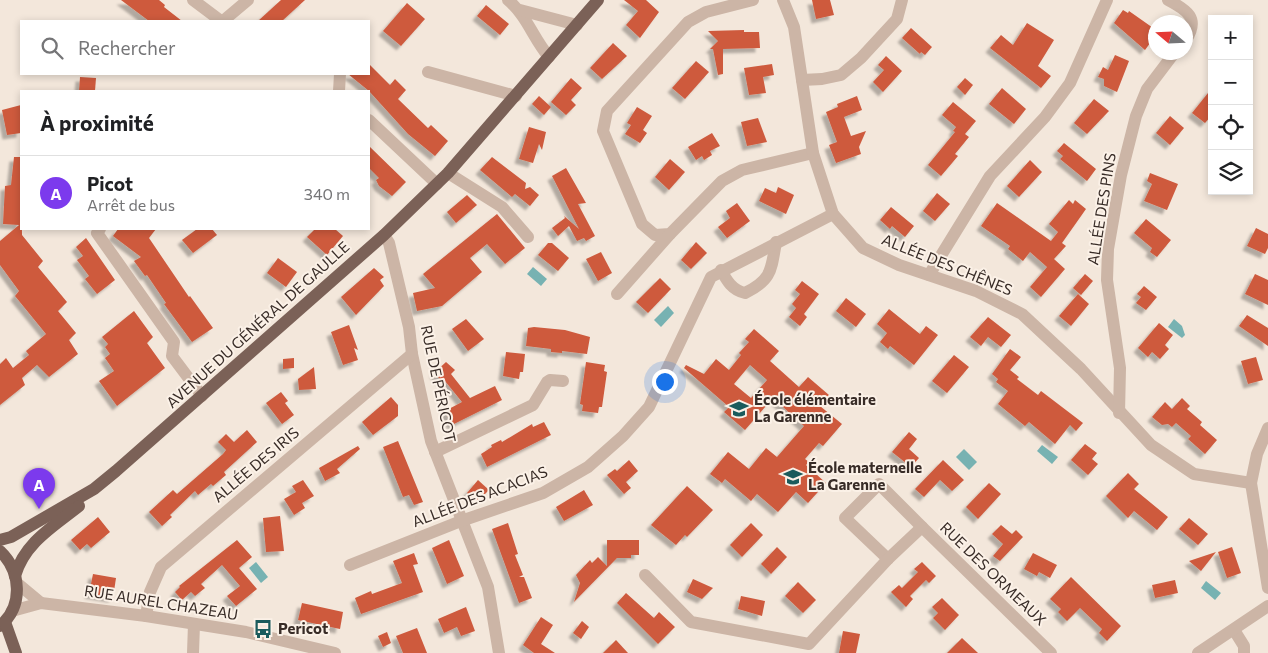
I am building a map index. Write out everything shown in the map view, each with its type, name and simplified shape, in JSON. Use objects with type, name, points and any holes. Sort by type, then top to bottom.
[{"type":"main road","name":"AVENUE DU GÉNÉRAL DE GAULLE","points":[[0,540],[11,537],[94,489],[384,235],[448,173],[598,0]]},
{"type":"main road","name":"AVENUE DU GÉNÉRAL DE GAULLE","points":[[2,624],[12,610],[17,598],[16,579],[19,562],[38,538],[83,503],[94,489]]},
{"type":"main road","points":[[0,551],[14,568],[16,579]]},
{"type":"main road","points":[[2,624],[16,653]]},
{"type":"street","points":[[193,0],[221,20]]},
{"type":"street","points":[[223,20],[248,0]]},
{"type":"street","points":[[508,0],[520,10],[535,38],[549,57]]},
{"type":"street","points":[[670,234],[655,235],[642,224],[603,131],[606,111],[688,22],[706,12],[753,0]]},
{"type":"street","name":"ALLÉE DES CHÊNES","points":[[783,0],[794,27],[813,153],[833,214],[863,248],[929,275],[976,291],[1022,314],[1081,369],[1151,446],[1194,474],[1251,482]]},
{"type":"street","points":[[802,80],[822,79],[841,75],[861,58],[897,19],[902,0]]},
{"type":"street","points":[[929,275],[990,176],[1045,117],[1070,83],[1107,0]]},
{"type":"street","points":[[1168,0],[1187,10],[1189,15]]},
{"type":"street","points":[[520,10],[577,25]]},
{"type":"street","name":"ALLÉE DES PINS","points":[[1119,413],[1120,368],[1107,280],[1108,249],[1121,175],[1136,116],[1148,89],[1169,60]]},
{"type":"street","points":[[428,72],[516,96]]},
{"type":"street","points":[[339,90],[340,75]]},
{"type":"street","points":[[370,121],[437,184]]},
{"type":"street","points":[[617,294],[670,234],[722,181],[742,170],[813,153]]},
{"type":"street","points":[[448,173],[502,207],[528,237]]},
{"type":"street","name":"ALLÉE DES ACACIAS","points":[[350,565],[461,521],[543,493],[588,467],[624,436],[649,407],[711,277],[721,270],[833,214]]},
{"type":"street","points":[[99,230],[97,233],[174,342],[172,356],[202,396]]},
{"type":"street","name":"RUE DE PÉRICOT","points":[[384,235],[389,243],[409,327],[412,354],[435,452],[488,587],[499,653]]},
{"type":"street","points":[[721,270],[728,283],[745,294],[766,280],[770,273],[776,242]]},
{"type":"street","name":"ALLÉE DES IRIS","points":[[146,616],[150,592],[161,567],[412,354]]},
{"type":"street","points":[[435,452],[533,405],[550,380],[563,381]]},
{"type":"street","points":[[1268,428],[1257,454],[1251,482],[1268,588]]},
{"type":"street","points":[[888,559],[845,518],[879,484],[922,527]]},
{"type":"street","name":"RUE DES ORMEAUX","points":[[645,575],[691,622],[808,648],[888,559],[922,527],[1051,653]]},
{"type":"street","points":[[16,579],[41,603]]},
{"type":"street","name":"RUE AUREL CHAZEAU","points":[[12,610],[41,603],[146,616],[246,632],[334,653]]},
{"type":"street","points":[[1198,653],[1268,606]]},
{"type":"street","points":[[193,653],[194,624]]},
{"type":"street","points":[[1234,630],[1244,646],[1244,653]]},
{"type":"water","points":[[533,267],[547,279],[541,286],[527,274]]},
{"type":"water","points":[[668,306],[674,313],[661,327],[654,320]]},
{"type":"water","points":[[1174,319],[1182,326],[1185,335],[1182,338],[1168,327]]},
{"type":"water","points":[[1042,445],[1058,457],[1052,464],[1037,451]]},
{"type":"water","points":[[964,449],[977,462],[969,470],[956,457]]},
{"type":"water","points":[[256,562],[268,577],[261,583],[249,568]]},
{"type":"water","points":[[1206,581],[1221,593],[1215,600],[1201,588]]},
{"type":"building","points":[[121,0],[159,0],[165,5],[164,7],[181,20],[148,20]]},
{"type":"building","points":[[281,0],[305,0],[283,20],[259,20]]},
{"type":"building","points":[[624,0],[646,0],[659,12],[640,38],[626,25],[638,11]]},
{"type":"building","points":[[812,0],[830,0],[834,15],[816,19]]},
{"type":"building","points":[[407,3],[425,19],[401,46],[383,31]]},
{"type":"building","points":[[486,5],[509,24],[500,35],[477,16]]},
{"type":"building","points":[[1123,10],[1128,13],[1129,11],[1148,24],[1148,46],[1145,50],[1114,23]]},
{"type":"building","points":[[1027,23],[1054,40],[1038,66],[1051,76],[1041,88],[990,48],[1001,35],[1013,45]]},
{"type":"building","points":[[911,28],[932,47],[925,55],[921,52],[920,54],[902,38]]},
{"type":"building","points":[[744,30],[744,32],[759,32],[760,48],[723,49],[723,74],[718,75],[713,49],[710,49],[718,41],[708,31]]},
{"type":"building","points":[[613,43],[627,56],[602,79],[590,68]]},
{"type":"building","points":[[1115,55],[1129,61],[1117,92],[1104,86],[1104,79],[1098,77],[1103,67],[1108,70]]},
{"type":"building","points":[[886,56],[902,71],[883,92],[873,82],[884,70],[878,65]]},
{"type":"building","points":[[696,61],[709,72],[685,99],[672,88]]},
{"type":"building","points":[[772,64],[774,75],[763,77],[766,93],[749,95],[744,68]]},
{"type":"building","points":[[370,65],[390,85],[395,79],[406,90],[398,99],[428,128],[431,125],[448,141],[435,156],[408,134],[370,90],[349,75],[370,75]]},
{"type":"building","points":[[80,77],[96,78],[95,90],[79,90]]},
{"type":"building","points":[[571,78],[582,88],[571,100],[576,105],[566,115],[551,102]]},
{"type":"building","points":[[965,78],[973,85],[965,95],[957,87]]},
{"type":"building","points":[[1002,88],[1026,109],[1014,124],[989,104]]},
{"type":"building","points":[[1208,93],[1208,120],[1205,123],[1192,113]]},
{"type":"building","points":[[539,96],[551,107],[544,115],[532,104]]},
{"type":"building","points":[[857,96],[862,110],[844,117],[851,136],[866,131],[859,147],[861,154],[836,163],[829,145],[837,142],[826,112],[838,107],[837,104]]},
{"type":"building","points":[[1094,99],[1109,111],[1087,134],[1074,123]]},
{"type":"building","points":[[953,102],[976,121],[965,134],[969,137],[955,154],[958,156],[941,176],[928,165],[955,132],[953,131],[956,127],[942,115]]},
{"type":"building","points":[[20,105],[20,133],[7,135],[2,110]]},
{"type":"building","points":[[637,107],[652,116],[643,130],[647,133],[640,143],[625,134],[631,125],[627,123]]},
{"type":"building","points":[[1170,116],[1184,128],[1170,145],[1156,133]]},
{"type":"building","points":[[758,118],[767,142],[747,146],[741,122]]},
{"type":"building","points":[[529,127],[546,132],[542,150],[539,144],[533,163],[519,159]]},
{"type":"building","points":[[712,133],[720,146],[710,151],[712,155],[704,160],[702,156],[696,160],[688,147]]},
{"type":"building","points":[[1064,143],[1096,169],[1087,181],[1060,159],[1063,156],[1057,151]]},
{"type":"building","points":[[370,147],[406,182],[392,196],[379,186],[376,180],[379,178],[370,169]]},
{"type":"building","points":[[14,157],[20,157],[20,230],[22,230],[22,235],[43,261],[38,267],[67,302],[58,311],[76,333],[69,340],[78,354],[49,377],[37,365],[22,378],[25,385],[0,405],[0,364],[6,358],[13,368],[29,355],[26,351],[46,334],[15,296],[19,291],[0,265],[0,241],[19,225],[3,224],[5,186],[11,185]]},
{"type":"building","points":[[492,157],[526,183],[525,189],[530,187],[539,195],[530,206],[515,194],[512,197],[480,170]]},
{"type":"building","points":[[670,159],[685,172],[669,190],[655,177]]},
{"type":"building","points":[[1030,160],[1042,172],[1019,197],[1007,186]]},
{"type":"building","points":[[566,168],[586,203],[578,204],[595,236],[586,241],[584,238],[577,241],[569,226],[558,236],[552,228],[565,218],[564,216],[579,229],[552,176]]},
{"type":"building","points":[[1150,173],[1178,184],[1167,210],[1144,201],[1152,184],[1147,181]]},
{"type":"building","points":[[778,187],[794,195],[786,214],[759,201],[765,188],[776,193]]},
{"type":"building","points":[[937,193],[950,204],[935,221],[923,211]]},
{"type":"building","points":[[467,195],[477,205],[456,223],[447,212]]},
{"type":"building","points":[[1069,200],[1073,204],[1075,200],[1086,209],[1062,243],[1066,246],[1054,259],[1065,269],[1041,297],[1030,287],[1047,267],[1030,252],[1023,261],[1008,249],[1010,246],[981,226],[997,203],[1051,241],[1058,232],[1049,224]]},
{"type":"building","points":[[737,203],[750,221],[727,238],[718,227],[730,218],[726,211]]},
{"type":"building","points":[[891,207],[914,226],[905,237],[892,226],[890,229],[880,220]]},
{"type":"building","points":[[497,214],[525,248],[505,264],[487,244],[470,258],[482,272],[442,306],[417,311],[413,293],[435,288],[423,274]]},
{"type":"building","points":[[1146,219],[1171,240],[1157,257],[1150,252],[1152,248],[1134,233]]},
{"type":"building","points":[[1256,228],[1268,234],[1268,248],[1265,254],[1247,246]]},
{"type":"building","points":[[117,230],[155,230],[149,238],[189,297],[213,328],[192,342],[164,304],[166,303],[147,275],[145,276],[134,261],[141,257],[113,236]]},
{"type":"building","points":[[196,230],[213,230],[217,235],[193,253],[182,240]]},
{"type":"building","points":[[314,230],[336,230],[343,236],[327,255],[307,237]]},
{"type":"building","points":[[86,238],[115,280],[97,294],[85,279],[89,276],[77,260],[83,256],[76,247]]},
{"type":"building","points":[[696,242],[707,253],[691,269],[681,260]]},
{"type":"building","points":[[548,243],[552,243],[569,258],[558,271],[538,255]]},
{"type":"building","points":[[601,252],[612,273],[598,281],[586,259]]},
{"type":"building","points":[[278,258],[297,272],[286,287],[267,273]]},
{"type":"building","points":[[374,268],[384,277],[380,280],[384,286],[356,315],[341,297]]},
{"type":"building","points":[[1085,274],[1093,281],[1081,295],[1073,288]]},
{"type":"building","points":[[1255,274],[1268,280],[1268,305],[1245,294]]},
{"type":"building","points":[[660,278],[671,289],[648,313],[636,302]]},
{"type":"building","points":[[802,281],[819,294],[804,314],[807,317],[800,326],[789,317],[796,308],[792,304],[800,294],[795,290]]},
{"type":"building","points":[[1144,286],[1157,297],[1146,310],[1136,303],[1141,297],[1137,294]]},
{"type":"building","points":[[1078,294],[1089,304],[1071,326],[1059,316]]},
{"type":"building","points":[[846,298],[866,314],[856,327],[836,311]]},
{"type":"building","points":[[889,309],[920,334],[926,326],[938,335],[914,365],[890,346],[888,349],[880,342],[887,333],[877,324]]},
{"type":"building","points":[[134,311],[153,337],[147,343],[165,368],[117,406],[99,381],[114,371],[105,358],[110,354],[105,347],[108,344],[102,337]]},
{"type":"building","points":[[1247,315],[1268,328],[1268,346],[1239,326]]},
{"type":"building","points":[[988,317],[1011,335],[1001,347],[988,337],[981,346],[970,337]]},
{"type":"building","points":[[466,319],[484,339],[468,351],[452,329]]},
{"type":"building","points":[[1159,323],[1173,335],[1165,345],[1169,349],[1160,359],[1152,352],[1148,357],[1138,348]]},
{"type":"building","points":[[349,325],[358,350],[354,348],[358,360],[343,365],[331,332]]},
{"type":"building","points":[[528,328],[565,330],[590,337],[587,354],[562,351],[562,353],[551,352],[551,349],[526,346]]},
{"type":"building","points":[[754,329],[779,351],[770,361],[799,387],[808,377],[829,395],[820,406],[842,424],[823,446],[819,443],[805,459],[809,462],[806,465],[826,483],[808,503],[796,492],[778,512],[757,494],[751,501],[725,479],[722,483],[710,474],[728,452],[749,469],[766,448],[777,457],[804,426],[773,398],[745,430],[724,412],[729,407],[684,368],[686,365],[704,374],[716,359],[729,370],[741,355],[739,353],[749,342],[745,339]],"holes":[[[750,365],[767,380],[751,398],[734,384]]]},
{"type":"building","points":[[1010,349],[1021,357],[1010,370],[1019,377],[1017,379],[1038,395],[1041,391],[1083,423],[1076,431],[1070,425],[1055,444],[1029,422],[1025,426],[998,404],[1008,391],[996,382],[998,379],[992,374]]},
{"type":"building","points":[[506,352],[525,354],[523,372],[520,372],[519,379],[503,376]]},
{"type":"building","points":[[954,355],[969,367],[947,393],[932,381]]},
{"type":"building","points":[[1256,357],[1263,380],[1248,384],[1241,361]]},
{"type":"building","points":[[294,358],[294,368],[283,369],[283,359]]},
{"type":"building","points":[[446,362],[455,370],[451,374],[470,398],[495,386],[502,400],[452,425],[445,411],[462,402],[445,381],[443,382],[434,373]]},
{"type":"building","points":[[586,362],[605,365],[604,371],[607,372],[602,407],[599,407],[598,413],[582,411],[583,405],[580,404]]},
{"type":"building","points":[[314,367],[316,389],[299,390],[298,379]]},
{"type":"building","points":[[281,392],[288,401],[285,403],[294,415],[282,424],[266,403]]},
{"type":"building","points":[[391,397],[398,405],[398,416],[373,435],[362,422]]},
{"type":"building","points":[[1182,398],[1190,406],[1187,409],[1202,422],[1200,425],[1217,440],[1205,454],[1188,439],[1191,436],[1176,423],[1172,427],[1168,424],[1162,425],[1152,417],[1165,402],[1172,409]]},
{"type":"building","points":[[544,422],[551,435],[487,467],[481,454],[492,447],[491,445],[501,440],[502,442],[532,424],[533,427]]},
{"type":"building","points":[[247,430],[257,442],[224,472],[226,475],[213,486],[211,484],[198,495],[195,491],[170,515],[172,517],[162,526],[149,512],[173,490],[177,494],[223,454],[226,450],[218,442],[226,434],[234,442]]},
{"type":"building","points":[[909,432],[917,439],[909,449],[919,458],[911,467],[892,452]]},
{"type":"building","points":[[398,441],[423,502],[414,505],[409,495],[403,497],[383,447]]},
{"type":"building","points":[[1085,444],[1097,453],[1092,459],[1098,464],[1088,475],[1071,460]]},
{"type":"building","points":[[358,446],[360,449],[337,469],[340,473],[325,481],[319,468]]},
{"type":"building","points":[[629,460],[638,471],[626,482],[631,488],[624,494],[607,475],[615,469],[617,471]]},
{"type":"building","points":[[943,460],[964,480],[952,491],[940,480],[924,497],[915,489]]},
{"type":"building","points":[[1128,473],[1139,484],[1134,489],[1168,517],[1157,530],[1134,511],[1128,518],[1106,496]]},
{"type":"building","points":[[303,480],[314,496],[302,503],[305,508],[294,515],[284,499],[296,492],[292,486]]},
{"type":"building","points":[[478,480],[489,490],[477,502],[467,493]]},
{"type":"building","points":[[989,483],[1001,494],[978,519],[966,507]]},
{"type":"building","points":[[687,486],[713,510],[687,537],[685,535],[676,545],[651,525]]},
{"type":"building","points":[[584,490],[593,505],[564,521],[556,507]]},
{"type":"building","points":[[280,516],[284,551],[266,552],[263,518]]},
{"type":"building","points":[[98,517],[110,532],[91,548],[87,544],[80,550],[71,540]]},
{"type":"building","points":[[1189,518],[1208,534],[1198,545],[1179,529]]},
{"type":"building","points":[[508,523],[518,554],[515,555],[523,575],[519,577],[524,577],[532,598],[519,603],[492,529]]},
{"type":"building","points":[[751,523],[763,535],[742,557],[730,545]]},
{"type":"building","points":[[1001,525],[1012,534],[1016,530],[1023,537],[1000,561],[993,556],[1003,544],[992,534]]},
{"type":"building","points":[[237,540],[252,557],[239,568],[257,589],[236,606],[227,596],[240,586],[222,565],[201,584],[205,588],[195,596],[191,592],[182,600],[175,592],[179,586]]},
{"type":"building","points":[[449,540],[464,576],[447,584],[432,548]]},
{"type":"building","points":[[607,540],[639,540],[639,555],[631,555],[631,558],[617,558],[574,602],[580,583],[576,575],[590,560],[592,563],[598,557],[607,566]]},
{"type":"building","points":[[777,547],[787,557],[771,574],[761,564]]},
{"type":"building","points":[[1232,547],[1241,573],[1227,578],[1218,552]]},
{"type":"building","points":[[1216,552],[1201,571],[1189,561]]},
{"type":"building","points":[[414,553],[418,564],[413,565],[423,592],[361,614],[355,598],[371,591],[372,594],[402,583],[393,561]]},
{"type":"building","points":[[1033,553],[1057,565],[1050,578],[1039,572],[1037,576],[1024,569]]},
{"type":"building","points":[[922,562],[936,576],[929,583],[926,580],[910,596],[913,599],[906,607],[891,592],[899,585],[902,588],[918,572],[914,569]]},
{"type":"building","points":[[93,574],[116,578],[113,598],[89,594]]},
{"type":"building","points":[[1071,577],[1121,626],[1107,641],[1099,633],[1102,629],[1080,608],[1067,621],[1058,612],[1061,609],[1050,599]]},
{"type":"building","points":[[693,579],[713,588],[702,599],[687,592]]},
{"type":"building","points":[[1175,580],[1178,593],[1155,598],[1152,585]]},
{"type":"building","points":[[798,582],[816,600],[803,613],[785,596]]},
{"type":"building","points":[[626,593],[654,618],[659,612],[675,627],[658,644],[617,603]]},
{"type":"building","points":[[741,596],[765,601],[762,616],[738,609]]},
{"type":"building","points":[[942,598],[959,615],[945,630],[933,618],[938,613],[932,607]]},
{"type":"building","points":[[302,603],[343,612],[340,629],[298,620]]},
{"type":"building","points":[[466,607],[475,631],[461,636],[457,627],[444,633],[438,619]]},
{"type":"building","points":[[541,617],[553,625],[541,644],[555,653],[534,653],[523,645]]},
{"type":"building","points":[[582,621],[589,627],[581,639],[573,633]]},
{"type":"building","points":[[417,628],[427,653],[403,653],[396,636]]},
{"type":"building","points":[[843,631],[860,634],[856,653],[839,653]]},
{"type":"building","points":[[387,632],[391,643],[383,647],[378,636]]},
{"type":"building","points":[[962,638],[978,653],[947,653]]},
{"type":"building","points":[[616,640],[628,653],[603,653]]},
{"type":"place","name":"École élémentaire La Garenne","points":[[739,409]]},
{"type":"place","name":"École maternelle La Garenne","points":[[793,477]]},
{"type":"place","name":"Picot","points":[[39,509]]},
{"type":"place","name":"Pericot","points":[[263,629]]}]
